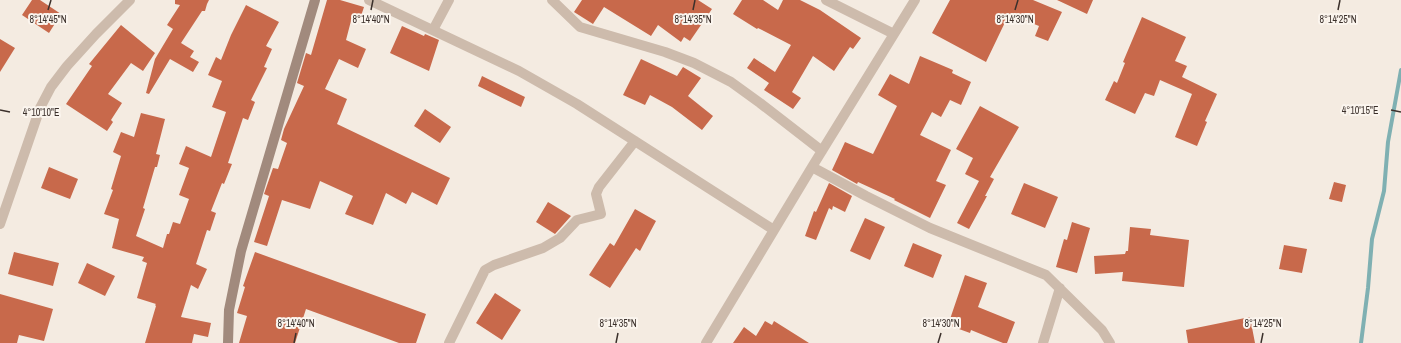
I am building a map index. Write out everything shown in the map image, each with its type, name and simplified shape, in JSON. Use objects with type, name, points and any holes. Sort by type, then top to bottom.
[{"type":"main road","points":[[228,343],[229,310],[241,250],[315,0]]},
{"type":"street","points":[[0,224],[40,108],[51,87],[86,44],[130,0]]},
{"type":"street","points":[[369,0],[519,71],[577,104],[774,230]]},
{"type":"street","points":[[433,30],[449,0]]},
{"type":"street","points":[[552,0],[580,27],[665,52],[694,63],[731,82],[760,102],[822,151]]},
{"type":"street","points":[[826,0],[894,34]]},
{"type":"street","points":[[706,343],[812,167],[916,0]]},
{"type":"street","points":[[449,343],[485,270],[494,265],[543,248],[560,238],[577,220],[601,214],[596,194],[599,187],[635,141]]},
{"type":"street","points":[[812,167],[930,228],[1046,275],[1102,330],[1110,343]]},
{"type":"street","points":[[1042,343],[1060,288]]},
{"type":"building","points":[[32,0],[40,0],[61,14],[49,33],[22,15]]},
{"type":"building","points":[[175,0],[209,0],[205,11],[202,11],[181,43],[194,51],[190,57],[199,62],[193,72],[170,59],[149,94],[146,93],[155,59],[173,29],[167,25],[180,5],[175,4]]},
{"type":"building","points":[[327,0],[340,0],[364,7],[360,19],[352,17],[346,40],[366,49],[358,68],[339,59],[325,89],[347,99],[337,124],[450,178],[437,205],[412,192],[406,204],[386,193],[373,225],[345,214],[353,196],[320,181],[310,209],[282,200],[267,246],[254,242],[269,196],[264,194],[273,168],[278,169],[287,143],[281,140],[284,129],[304,86],[297,83],[306,53],[311,55]]},
{"type":"building","points":[[582,0],[698,0],[712,9],[690,41],[684,37],[681,42],[658,25],[651,36],[604,7],[593,24],[574,12]]},
{"type":"building","points":[[742,0],[763,0],[778,10],[783,0],[800,0],[820,10],[861,38],[853,49],[850,47],[834,71],[813,56],[792,92],[801,98],[793,109],[764,90],[769,83],[747,68],[754,58],[775,72],[791,45],[758,28],[757,29],[733,14]]},
{"type":"building","points":[[950,0],[1033,0],[1062,12],[1048,41],[1035,36],[1039,26],[1009,14],[986,62],[932,33]]},
{"type":"building","points":[[1057,0],[1093,0],[1087,14]]},
{"type":"building","points":[[246,5],[279,22],[266,46],[272,49],[264,67],[267,68],[251,100],[255,102],[248,120],[243,118],[228,163],[232,164],[224,184],[222,183],[211,211],[216,213],[210,231],[207,230],[196,264],[207,269],[198,289],[191,285],[181,317],[211,323],[208,337],[194,334],[192,343],[145,343],[156,306],[156,304],[137,298],[147,263],[142,261],[144,257],[112,248],[119,219],[104,214],[113,190],[111,189],[121,156],[113,152],[121,132],[134,137],[141,113],[165,119],[156,154],[160,155],[157,167],[155,167],[143,208],[145,209],[136,236],[163,248],[167,234],[169,234],[173,222],[180,224],[189,199],[179,195],[189,168],[179,164],[186,146],[211,157],[226,112],[212,107],[222,81],[208,75],[216,57],[221,60],[231,35]]},
{"type":"building","points":[[1142,17],[1186,37],[1175,61],[1187,66],[1182,77],[1217,94],[1205,121],[1207,122],[1197,146],[1175,137],[1192,94],[1160,80],[1154,96],[1145,93],[1135,114],[1105,100],[1114,81],[1117,83],[1125,63],[1123,62]]},
{"type":"building","points":[[121,25],[155,53],[143,71],[131,63],[108,94],[122,103],[111,120],[113,122],[107,131],[66,104],[92,66],[89,64]]},
{"type":"building","points":[[402,26],[424,36],[425,34],[439,40],[429,71],[390,53]]},
{"type":"building","points":[[0,39],[15,48],[0,72]]},
{"type":"building","points":[[920,56],[953,70],[952,73],[971,82],[961,105],[950,100],[941,117],[932,112],[920,135],[951,150],[936,181],[946,185],[930,218],[894,200],[895,199],[858,182],[857,184],[832,170],[845,142],[873,154],[897,106],[878,95],[890,74],[909,84]]},
{"type":"building","points":[[641,59],[677,76],[683,67],[701,78],[688,96],[713,116],[702,130],[672,107],[650,95],[645,105],[623,95]]},
{"type":"building","points":[[482,76],[525,97],[521,107],[478,86]]},
{"type":"building","points":[[980,106],[1019,127],[990,177],[994,179],[985,196],[987,196],[969,229],[957,223],[979,181],[965,174],[973,158],[956,149]]},
{"type":"building","points":[[425,109],[451,127],[440,143],[414,126]]},
{"type":"building","points":[[49,167],[78,179],[70,199],[41,188]]},
{"type":"building","points":[[1334,182],[1346,185],[1342,202],[1329,199]]},
{"type":"building","points":[[829,183],[852,196],[845,212],[833,206],[832,210],[829,208],[816,240],[805,236],[814,211],[816,212]]},
{"type":"building","points":[[1024,183],[1058,197],[1045,228],[1011,214]]},
{"type":"building","points":[[548,202],[571,216],[555,234],[536,222]]},
{"type":"building","points":[[635,209],[656,221],[640,251],[636,248],[610,288],[589,275],[610,243],[614,246]]},
{"type":"building","points":[[865,218],[885,227],[870,260],[850,251]]},
{"type":"building","points":[[1072,222],[1090,228],[1077,273],[1056,267],[1064,239],[1067,240]]},
{"type":"building","points":[[1130,227],[1151,229],[1150,235],[1189,240],[1184,287],[1122,281],[1123,272],[1095,274],[1094,256],[1125,254],[1126,251],[1128,251]]},
{"type":"building","points":[[913,243],[942,255],[933,278],[904,266]]},
{"type":"building","points":[[1284,245],[1307,249],[1302,273],[1279,269]]},
{"type":"building","points":[[14,252],[59,263],[53,286],[8,274]]},
{"type":"building","points":[[255,252],[426,314],[416,343],[399,343],[306,309],[295,343],[239,343],[247,316],[237,313],[245,287],[243,286]]},
{"type":"building","points":[[87,263],[115,276],[105,296],[78,283]]},
{"type":"building","points":[[965,275],[987,283],[978,307],[1015,322],[1007,343],[1003,343],[971,330],[970,333],[948,325]]},
{"type":"building","points":[[495,293],[521,310],[502,340],[476,323]]},
{"type":"building","points":[[0,294],[53,309],[44,341],[19,335],[17,343],[0,343]]},
{"type":"building","points":[[1250,317],[1255,343],[1188,343],[1186,330]]},
{"type":"building","points":[[765,321],[772,325],[774,321],[809,343],[733,343],[744,327],[756,336]]},
{"type":"waterway","points":[[1361,343],[1372,239],[1384,191],[1388,142],[1401,70]]}]
